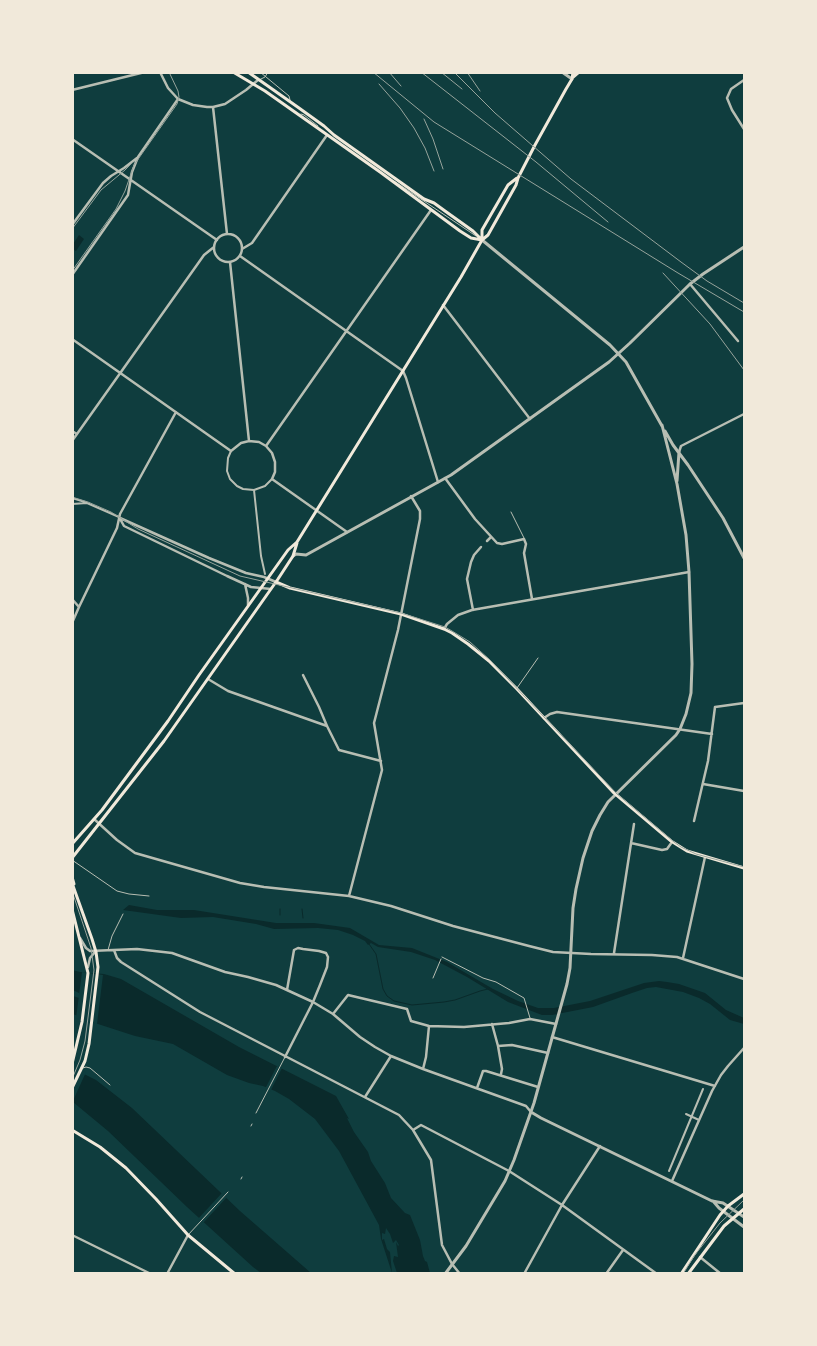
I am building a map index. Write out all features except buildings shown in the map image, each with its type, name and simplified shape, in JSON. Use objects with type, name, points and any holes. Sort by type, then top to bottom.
[{"type":"main road","points":[[233,72],[261,88],[295,113],[328,133],[424,199],[434,203],[472,230],[482,240]]},
{"type":"main road","points":[[248,72],[258,81],[291,102],[328,133],[431,210],[471,238],[482,240]]},
{"type":"main road","points":[[72,844],[94,819],[168,721],[248,605],[288,550],[297,542],[465,271],[482,240],[488,235],[516,186],[518,178],[572,79],[574,72]]},
{"type":"main road","points":[[572,79],[579,72]]},
{"type":"main road","points":[[482,240],[482,230],[508,186],[518,178]]},
{"type":"main road","points":[[72,859],[164,741],[276,582],[293,556],[297,542]]},
{"type":"main road","points":[[276,582],[284,586],[401,614],[444,628],[479,652],[517,689],[616,795],[672,842],[687,851],[744,868]]},
{"type":"main road","points":[[271,589],[284,586]]},
{"type":"main road","points":[[72,877],[98,960],[92,1023],[86,1056],[72,1088]]},
{"type":"main road","points":[[72,883],[76,892]]},
{"type":"main road","points":[[72,909],[73,921],[88,968],[82,1022],[72,1064]]},
{"type":"main road","points":[[72,1130],[100,1147],[126,1168],[188,1235],[235,1274]]},
{"type":"main road","points":[[681,1274],[724,1211],[744,1194]]},
{"type":"main road","points":[[688,1274],[724,1226],[744,1209]]},
{"type":"street","points":[[72,90],[145,72]]},
{"type":"street","points":[[160,72],[168,88],[178,99],[193,105],[213,107],[225,104],[258,81]]},
{"type":"street","points":[[562,72],[572,79]]},
{"type":"street","points":[[744,80],[731,89],[728,98],[732,110],[744,129]]},
{"type":"street","points":[[72,275],[128,195],[132,170],[138,157],[178,99]]},
{"type":"street","points":[[213,107],[227,234]]},
{"type":"street","points":[[242,250],[252,243],[328,133]]},
{"type":"street","points":[[72,138],[217,240]]},
{"type":"street","points":[[72,225],[99,187],[138,157]]},
{"type":"street","points":[[266,446],[431,210]]},
{"type":"street","points":[[72,441],[204,255],[214,247],[217,240],[227,234],[236,237],[242,244],[242,250],[237,259],[230,262],[221,261],[214,251],[214,247]]},
{"type":"street","points":[[482,240],[610,345],[626,362],[673,445],[723,518],[744,558]]},
{"type":"street","points":[[293,556],[296,554],[306,555],[445,478],[609,362],[690,284],[744,247]]},
{"type":"street","points":[[240,256],[403,371],[438,482]]},
{"type":"street","points":[[230,262],[249,441]]},
{"type":"street","points":[[690,284],[738,341]]},
{"type":"street","points":[[443,304],[530,419]]},
{"type":"street","points":[[72,339],[231,451]]},
{"type":"street","points":[[72,622],[116,528],[119,517],[176,412]]},
{"type":"street","points":[[677,484],[680,446],[744,414]]},
{"type":"street","points":[[445,1274],[474,1234],[509,1171],[531,1112],[564,995],[570,968],[573,908],[580,867],[596,823],[607,803],[676,735],[686,714],[691,693],[692,642],[689,572],[686,536],[677,484],[662,425]]},
{"type":"street","points":[[72,431],[77,434]]},
{"type":"street","points":[[249,441],[259,442],[266,446],[276,462],[272,479],[265,486],[254,490],[243,489],[237,486],[230,478],[226,466],[231,451],[241,443],[249,441]]},
{"type":"street","points":[[445,478],[464,506],[491,537],[500,544],[524,539],[526,544],[524,553],[532,599]]},
{"type":"street","points":[[272,479],[347,532]]},
{"type":"street","points":[[254,490],[261,556],[265,574]]},
{"type":"street","points":[[349,896],[382,770],[374,724],[401,614],[420,515],[412,496]]},
{"type":"street","points":[[72,498],[126,519],[209,558],[246,573],[276,582]]},
{"type":"street","points":[[72,504],[87,503]]},
{"type":"street","points":[[119,517],[124,526],[244,584],[271,589]]},
{"type":"street","points":[[487,541],[491,537]]},
{"type":"street","points":[[473,610],[467,579],[474,555],[481,547]]},
{"type":"street","points":[[444,628],[458,615],[473,610],[689,572]]},
{"type":"street","points":[[244,584],[248,605]]},
{"type":"street","points":[[72,599],[79,607]]},
{"type":"street","points":[[303,675],[339,750],[381,760]]},
{"type":"street","points":[[208,679],[228,691],[327,726]]},
{"type":"street","points":[[694,821],[703,784],[716,708],[744,703]]},
{"type":"street","points":[[544,718],[557,712],[712,734]]},
{"type":"street","points":[[703,784],[744,791]]},
{"type":"street","points":[[94,819],[135,853],[240,882],[264,887],[349,896],[553,952],[652,954],[684,958],[744,980]]},
{"type":"street","points":[[614,954],[634,824]]},
{"type":"street","points":[[631,843],[662,850],[667,849],[672,842]]},
{"type":"street","points":[[684,958],[705,857]]},
{"type":"street","points":[[78,933],[88,950],[96,952],[107,950],[144,950],[176,954],[225,972],[276,985],[313,1002],[333,1014],[360,1037],[391,1056],[526,1106],[531,1112],[541,1118],[712,1201],[744,1227]]},
{"type":"street","points":[[285,1056],[313,1002],[327,967],[328,957],[324,952],[298,948],[294,950],[287,990]]},
{"type":"street","points":[[114,950],[121,962],[191,1006],[398,1114],[413,1130],[431,1160],[442,1245],[452,1264],[460,1274]]},
{"type":"street","points":[[88,968],[90,958],[96,952]]},
{"type":"street","points":[[333,1014],[348,995],[407,1009],[410,1020],[429,1026],[451,1027],[530,1019],[556,1022]]},
{"type":"street","points":[[492,1024],[498,1046],[502,1069],[501,1075]]},
{"type":"street","points":[[423,1069],[429,1026]]},
{"type":"street","points":[[552,1037],[715,1086]]},
{"type":"street","points":[[498,1046],[512,1045],[548,1053]]},
{"type":"street","points":[[672,1181],[715,1086],[728,1066],[744,1048]]},
{"type":"street","points":[[365,1097],[391,1056]]},
{"type":"street","points":[[477,1088],[483,1071],[538,1087]]},
{"type":"street","points":[[669,1171],[703,1089]]},
{"type":"street","points":[[686,1114],[699,1120]]},
{"type":"street","points":[[413,1130],[421,1125],[509,1171],[562,1205],[657,1274]]},
{"type":"street","points":[[524,1274],[562,1205],[600,1146]]},
{"type":"street","points":[[712,1201],[728,1206],[744,1217]]},
{"type":"street","points":[[72,1235],[151,1274]]},
{"type":"street","points":[[167,1274],[188,1235]]},
{"type":"street","points":[[606,1274],[623,1250]]},
{"type":"street","points":[[700,1257],[721,1274]]},
{"type":"lane","points":[[258,81],[260,72]]},
{"type":"lane","points":[[260,72],[289,96],[291,102]]},
{"type":"lane","points":[[258,81],[265,77],[268,72]]},
{"type":"lane","points":[[512,512],[524,539]]},
{"type":"lane","points":[[517,689],[538,658]]},
{"type":"lane","points":[[72,859],[117,891],[149,896]]},
{"type":"lane","points":[[107,950],[123,914]]},
{"type":"lane","points":[[433,978],[441,958],[516,992],[524,998],[530,1019]]},
{"type":"lane","points":[[257,1112],[285,1056]]},
{"type":"lane","points":[[80,1070],[86,1066],[110,1085]]},
{"type":"lane","points":[[188,1235],[228,1192]]},
{"type":"water","points":[[79,235],[84,239],[76,251],[73,249],[73,244]]},
{"type":"water","points":[[129,905],[157,910],[194,910],[276,923],[314,923],[350,928],[379,945],[412,948],[447,962],[493,989],[538,1008],[554,1008],[590,1001],[644,983],[659,981],[679,984],[705,993],[726,1010],[744,1018],[744,1024],[730,1020],[699,998],[683,992],[656,987],[647,988],[593,1007],[552,1015],[542,1015],[508,1002],[435,960],[411,952],[378,947],[371,943],[368,945],[365,941],[353,935],[338,930],[318,928],[274,929],[213,917],[181,918],[123,910]]},
{"type":"water","points":[[72,970],[104,974],[121,979],[239,1047],[336,1096],[354,1132],[368,1152],[371,1161],[385,1183],[391,1198],[405,1213],[410,1215],[430,1273],[397,1273],[393,1261],[394,1256],[398,1257],[396,1242],[399,1245],[396,1240],[393,1243],[386,1228],[385,1234],[382,1233],[382,1240],[384,1239],[390,1252],[392,1273],[381,1239],[379,1225],[339,1151],[315,1119],[275,1091],[227,1075],[173,1044],[135,1036],[73,1014],[73,996],[79,998],[79,993],[73,990]]},
{"type":"water","points":[[72,1068],[96,1080],[132,1108],[240,1211],[311,1273],[261,1273],[253,1267],[108,1131],[73,1102]]},
{"type":"pier","points":[[82,972],[103,975],[97,1024],[76,1018]]},
{"type":"pier","points":[[73,1066],[86,1072],[72,1103]]},
{"type":"pier","points":[[277,1066],[282,1068],[270,1092],[265,1089]]},
{"type":"pier","points":[[222,1193],[227,1197],[203,1223],[198,1219]]},
{"type":"waterway","points":[[280,909],[280,915]]},
{"type":"waterway","points":[[302,909],[303,918]]},
{"type":"waterway","points":[[369,944],[376,954],[383,989],[387,996],[394,1001],[412,1005],[444,1002],[488,989]]},
{"type":"tram line","points":[[72,271],[116,209],[125,191],[134,165],[177,104],[178,91],[169,72]]},
{"type":"tram line","points":[[72,229],[101,190],[133,162]]},
{"type":"tram line","points":[[72,497],[111,512],[138,529],[240,576],[401,613],[445,627],[470,642],[490,660],[617,794],[674,842],[696,854],[744,867]]},
{"type":"tram line","points":[[72,891],[91,948],[94,970],[85,1041],[72,1079]]},
{"type":"tram line","points":[[683,1274],[694,1256],[720,1223],[744,1200]]},
{"type":"railway","points":[[373,72],[434,122],[744,312]]},
{"type":"railway","points":[[389,72],[401,86]]},
{"type":"railway","points":[[421,72],[536,162],[608,222]]},
{"type":"railway","points":[[441,72],[462,89]]},
{"type":"railway","points":[[454,72],[495,113],[571,179],[707,281],[744,303]]},
{"type":"railway","points":[[467,72],[480,91]]},
{"type":"railway","points":[[379,84],[414,128],[425,148],[434,171]]},
{"type":"railway","points":[[424,119],[443,169]]},
{"type":"railway","points":[[663,273],[710,324],[744,370]]}]
